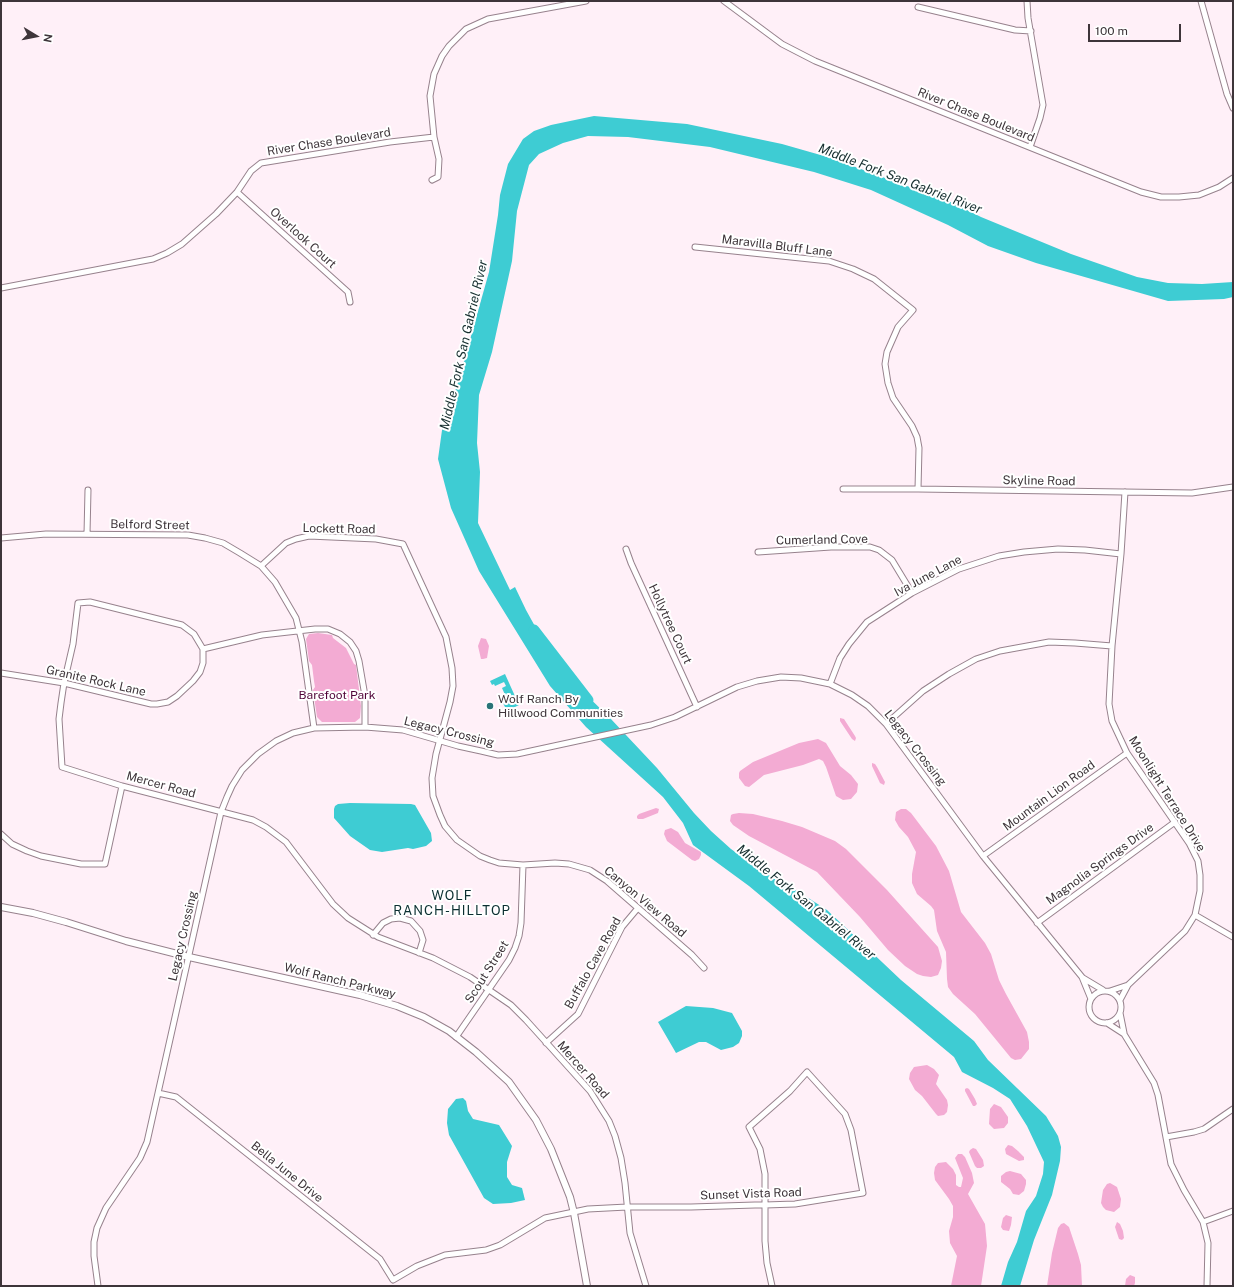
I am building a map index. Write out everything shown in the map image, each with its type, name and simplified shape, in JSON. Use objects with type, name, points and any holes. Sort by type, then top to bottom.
[{"type":"street","points":[[432,180],[438,177],[439,159],[434,137],[430,96],[434,74],[442,56],[449,46],[466,29],[488,19],[586,1]]},
{"type":"street","name":"River Chase Boulevard","points":[[724,1],[782,44],[815,61],[1141,192],[1179,198],[1199,194],[1219,187],[1233,178]]},
{"type":"street","points":[[1027,1],[1028,18],[1043,106],[1030,147]]},
{"type":"street","points":[[1201,1],[1226,93],[1233,108]]},
{"type":"street","points":[[918,7],[1015,30],[1031,30]]},
{"type":"street","name":"River Chase Boulevard","points":[[1,288],[153,259],[167,253],[182,244],[216,214],[237,192],[251,171],[261,164],[390,142],[434,137]]},
{"type":"street","name":"Overlook Court","points":[[237,192],[348,292],[350,302]]},
{"type":"street","name":"Maravilla Bluff Lane","points":[[695,247],[795,256],[829,261],[853,269],[873,279],[913,310],[895,332],[887,352],[885,364],[888,383],[893,398],[912,426],[917,437],[919,448],[918,488]]},
{"type":"street","name":"Skyline Road","points":[[843,489],[918,488],[1192,493],[1233,487]]},
{"type":"street","points":[[87,534],[88,490]]},
{"type":"street","name":"Moonlight Terrace Drive","points":[[1120,1000],[1128,985],[1185,931],[1195,915],[1200,891],[1198,861],[1189,843],[1126,753],[1112,721],[1109,704],[1112,646],[1121,554],[1125,492]]},
{"type":"street","name":"Belford Street","points":[[1,538],[46,534],[188,535],[205,538],[223,544],[261,566],[275,582],[285,597],[296,618],[300,630],[314,728]]},
{"type":"street","name":"Lockett Road","points":[[261,566],[286,543],[309,536],[362,538],[402,544]]},
{"type":"street","name":"Canyon View Road","points":[[402,544],[446,637],[452,668],[450,702],[433,766],[432,778],[433,796],[445,826],[457,840],[480,856],[499,863],[523,865],[555,863],[569,864],[590,870],[607,881],[704,968]]},
{"type":"street","name":"Cumerland Cove","points":[[758,552],[832,547],[870,547],[879,550],[892,560],[912,593]]},
{"type":"street","name":"Hollytree Court","points":[[626,549],[697,707]]},
{"type":"street","name":"Iva June Lane","points":[[830,684],[840,658],[858,631],[867,622],[912,593],[959,569],[999,556],[1024,552],[1058,549],[1121,554]]},
{"type":"street","name":"Mercer Road","points":[[203,649],[194,634],[182,625],[90,602],[78,603],[73,644],[64,682],[59,719],[62,767],[122,786],[253,820],[266,827],[286,842],[333,904],[348,918],[373,934],[433,958],[464,974],[489,989],[511,1005],[590,1091],[610,1121],[616,1136],[621,1158],[630,1232],[646,1286]]},
{"type":"street","points":[[203,649],[262,635],[300,630],[328,630],[340,634],[350,642],[356,651],[359,661],[365,696],[365,727]]},
{"type":"street","points":[[886,724],[923,691],[976,659],[1000,651],[1049,642],[1112,646]]},
{"type":"street","name":"Granite Rock Lane","points":[[1,673],[64,682],[151,704],[168,702],[193,681],[200,672],[203,663],[203,649]]},
{"type":"street","name":"Legacy Crossing","points":[[98,1286],[94,1256],[94,1242],[97,1228],[106,1208],[140,1158],[147,1142],[221,812],[232,786],[242,770],[258,754],[276,741],[293,733],[314,728],[365,727],[403,730],[439,741],[498,755],[516,754],[638,729],[675,717],[737,687],[757,681],[781,677],[801,678],[830,684],[852,695],[868,706],[886,724],[983,856],[1082,977],[1091,999],[1089,1004],[1091,1014],[1098,1022],[1107,1022],[1124,1034]]},
{"type":"street","name":"Mountain Lion Road","points":[[983,856],[1126,753]]},
{"type":"street","points":[[1,834],[12,844],[41,856],[81,864],[105,864],[122,786]]},
{"type":"street","name":"Magnolia Springs Drive","points":[[1037,922],[1175,822]]},
{"type":"street","name":"Scout Street","points":[[456,1037],[509,960],[515,948],[521,923],[523,865]]},
{"type":"street","name":"Wolf Ranch Parkway","points":[[1,907],[33,913],[126,941],[189,957],[360,995],[424,1017],[456,1037],[476,1052],[509,1082],[536,1120],[551,1149],[574,1213],[587,1286]]},
{"type":"street","name":"Buffalo Cave Road","points":[[546,1043],[578,1014],[622,927],[638,908]]},
{"type":"street","points":[[1195,915],[1233,937]]},
{"type":"street","points":[[373,934],[383,923],[391,919],[400,918],[411,921],[420,931],[423,940],[419,953]]},
{"type":"street","name":"Legacy Crossing","points":[[1082,977],[1103,990],[1110,991]]},
{"type":"street","name":"Moonlight Terrace Drive","points":[[1110,991],[1128,985]]},
{"type":"street","points":[[1091,999],[1098,992],[1103,990]]},
{"type":"street","points":[[1110,991],[1120,1000],[1120,1013],[1124,1034],[1154,1083],[1158,1095],[1171,1164],[1203,1222],[1208,1243],[1207,1286]]},
{"type":"street","points":[[1107,1022],[1114,1020],[1120,1013]]},
{"type":"street","name":"Sunset Vista Road","points":[[393,1280],[417,1266],[445,1255],[486,1250],[500,1245],[545,1218],[588,1209],[627,1207],[691,1207],[766,1205],[795,1204],[863,1192],[851,1130],[845,1114],[807,1072],[790,1091],[749,1127],[762,1156],[765,1174],[766,1205]]},
{"type":"street","name":"Bella June Drive","points":[[158,1093],[176,1097],[380,1259],[393,1280]]},
{"type":"street","points":[[1166,1137],[1204,1129],[1233,1110]]},
{"type":"street","points":[[766,1205],[765,1241],[767,1263],[772,1286]]},
{"type":"street","points":[[1203,1222],[1233,1211]]},
{"type":"green space","name":"Barefoot Park","points":[[318,633],[332,635],[333,638],[346,648],[354,664],[356,665],[361,706],[360,718],[355,722],[322,722],[317,717],[313,690],[315,687],[312,665],[309,661],[306,639],[309,634]]},
{"type":"green space","points":[[481,638],[486,639],[489,646],[487,658],[483,659],[481,659],[478,646]]},
{"type":"green space","points":[[840,718],[844,719],[856,738],[855,741],[840,721]]},
{"type":"green space","points":[[818,739],[826,743],[840,766],[851,775],[858,784],[857,792],[851,799],[843,800],[836,796],[826,767],[823,761],[819,759],[803,765],[764,775],[749,787],[745,786],[739,778],[740,771],[753,762],[799,743]]},
{"type":"green space","points":[[872,763],[877,767],[885,782],[884,785],[880,783]]},
{"type":"green space","points":[[656,808],[659,809],[658,813],[643,819],[637,818],[639,814]]},
{"type":"green space","points":[[901,809],[906,809],[911,813],[936,846],[949,871],[961,912],[985,943],[991,954],[999,980],[1027,1032],[1029,1049],[1021,1059],[1015,1060],[1011,1058],[975,1014],[953,994],[948,987],[946,952],[937,931],[934,910],[917,894],[912,883],[916,852],[908,837],[895,820],[896,812]]},
{"type":"green space","points":[[739,813],[753,814],[802,827],[835,841],[846,849],[887,890],[938,947],[942,961],[938,975],[931,977],[923,976],[905,966],[888,950],[860,917],[817,872],[749,836],[733,825],[730,821],[731,815]]},
{"type":"green space","points":[[671,828],[678,832],[685,843],[701,852],[699,859],[695,861],[692,860],[667,841],[664,834],[665,830]]},
{"type":"green space","points":[[927,1065],[934,1069],[939,1075],[936,1084],[947,1100],[948,1105],[947,1112],[944,1115],[938,1116],[936,1114],[922,1096],[915,1090],[909,1079],[910,1073],[914,1067]]},
{"type":"green space","points":[[967,1088],[975,1099],[977,1104],[975,1106],[973,1106],[965,1091]]},
{"type":"green space","points":[[994,1104],[1001,1107],[1008,1117],[1008,1123],[1004,1128],[994,1129],[989,1124],[990,1109]]},
{"type":"green space","points":[[1008,1145],[1012,1146],[1018,1151],[1024,1157],[1024,1160],[1019,1161],[1006,1154],[1005,1149]]},
{"type":"green space","points":[[973,1148],[976,1149],[983,1160],[984,1166],[981,1168],[977,1168],[975,1166],[969,1152]]},
{"type":"green space","points":[[958,1154],[962,1154],[965,1157],[972,1173],[974,1183],[968,1194],[985,1224],[987,1246],[981,1286],[951,1286],[957,1256],[950,1243],[949,1231],[953,1217],[953,1206],[935,1180],[934,1173],[935,1167],[938,1163],[946,1162],[953,1169],[956,1175],[956,1185],[961,1187],[963,1178],[955,1158]]},
{"type":"green space","points":[[1010,1171],[1021,1174],[1026,1180],[1024,1191],[1019,1195],[1013,1194],[1010,1189],[1001,1182],[1001,1176]]},
{"type":"green space","points":[[1110,1183],[1117,1187],[1121,1199],[1120,1207],[1114,1212],[1106,1210],[1101,1203],[1103,1190],[1107,1184]]},
{"type":"green space","points":[[1006,1215],[1012,1217],[1009,1231],[1003,1230],[1001,1227],[1003,1218]]},
{"type":"green space","points":[[1117,1222],[1120,1224],[1123,1231],[1124,1238],[1122,1240],[1119,1239],[1115,1227]]},
{"type":"green space","points":[[1064,1223],[1069,1227],[1078,1254],[1081,1265],[1082,1286],[1047,1286],[1052,1253],[1058,1228]]},
{"type":"green space","points":[[1130,1275],[1135,1277],[1134,1286],[1125,1286],[1126,1279]]},
{"type":"water","points":[[594,116],[687,124],[782,144],[831,158],[953,203],[981,217],[1071,254],[1137,277],[1168,283],[1202,284],[1233,282],[1233,297],[1224,299],[1168,301],[1036,263],[988,246],[948,225],[871,190],[814,172],[710,147],[628,137],[588,136],[563,143],[539,154],[529,165],[517,211],[512,261],[492,352],[479,395],[477,443],[480,472],[478,523],[510,590],[515,587],[547,648],[571,680],[610,718],[657,768],[711,831],[745,859],[773,878],[799,892],[827,910],[901,980],[974,1041],[988,1060],[1046,1116],[1058,1136],[1061,1147],[1060,1161],[1052,1195],[1034,1240],[1020,1286],[1001,1286],[1008,1262],[1017,1242],[1026,1211],[1036,1196],[1043,1174],[1044,1162],[1027,1126],[1010,1099],[993,1088],[962,1072],[954,1057],[749,886],[693,845],[683,823],[663,797],[586,727],[550,686],[479,571],[451,508],[438,459],[443,423],[457,386],[489,272],[500,195],[508,164],[523,139],[534,131],[551,125]]},
{"type":"water","points":[[505,674],[519,705],[507,711],[501,699],[506,697],[502,688],[506,686],[504,682],[495,686],[494,684],[492,685],[490,681]]},
{"type":"water","points":[[338,804],[415,805],[431,833],[432,841],[426,846],[413,849],[408,848],[382,852],[370,850],[350,836],[334,818],[335,806]]},
{"type":"water","points":[[686,1006],[713,1008],[732,1013],[742,1031],[742,1036],[739,1043],[733,1047],[721,1050],[706,1042],[699,1042],[676,1053],[658,1022]]},
{"type":"water","points":[[463,1098],[466,1101],[468,1111],[473,1119],[499,1125],[512,1146],[507,1162],[507,1177],[512,1185],[522,1188],[525,1200],[511,1203],[493,1204],[484,1198],[449,1135],[447,1123],[448,1109],[456,1099]]},
{"type":"waterway","name":"Middle Fork San Gabriel River","points":[[534,630],[588,700]]},
{"type":"place","name":"Wolf Ranch By Hillwood Communities","points":[[490,706]]},
{"type":"district","name":"WOLF RANCH-HILLTOP","points":[[452,904]]}]
